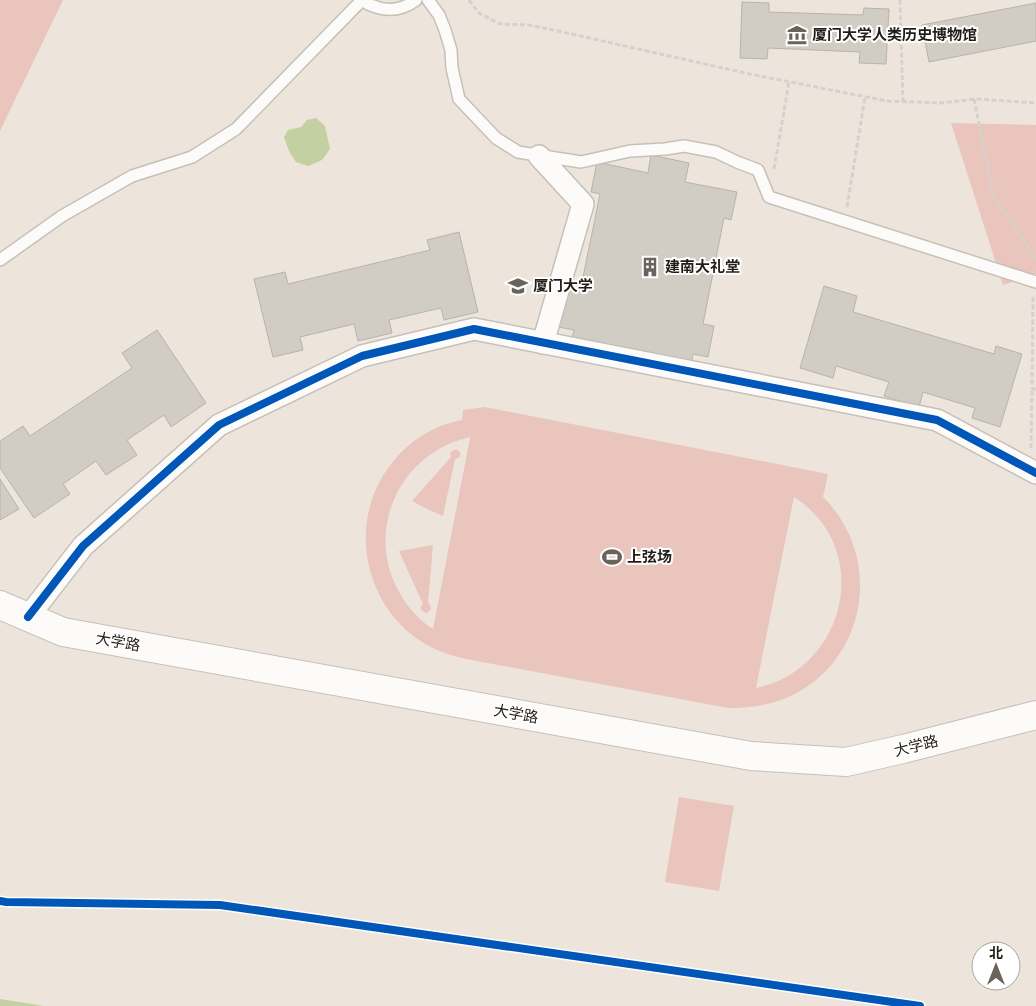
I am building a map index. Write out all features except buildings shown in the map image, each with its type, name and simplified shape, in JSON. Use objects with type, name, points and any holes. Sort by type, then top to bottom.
[{"type":"street","points":[[539,156],[583,204],[543,343]]},
{"type":"street","points":[[28,617],[83,546],[219,425],[362,356],[474,329],[937,420],[1034,472]]},
{"type":"street","name":"大学路","points":[[0,605],[62,632],[751,756],[846,762],[1036,715]]},
{"type":"lane","points":[[0,260],[62,216],[132,176],[192,157],[236,130],[361,0],[376,8],[393,10],[416,0]]},
{"type":"lane","points":[[428,0],[439,15],[445,30],[451,50],[452,68],[458,99],[496,138],[518,152],[581,162],[630,151],[684,146],[716,152],[758,170],[769,197],[1035,282]]},
{"type":"path","points":[[468,0],[479,13],[500,24],[529,25],[789,82],[887,101],[941,103],[974,99],[1036,103]]},
{"type":"path","points":[[900,0],[903,102]]},
{"type":"path","points":[[769,197],[789,82]]},
{"type":"path","points":[[845,221],[865,97]]},
{"type":"path","points":[[974,99],[993,195],[1036,259]]},
{"type":"path","points":[[1034,472],[1035,282]]},
{"type":"shaded area","points":[[0,0],[63,0],[0,131]]},
{"type":"shaded area","points":[[316,118],[325,126],[330,149],[322,160],[308,166],[296,162],[289,151],[284,137],[288,130],[301,127],[307,120]]},
{"type":"shaded area","points":[[951,123],[1036,125],[1036,274],[1003,285]]},
{"type":"shaded area","points":[[485,407],[828,474],[823,497],[843,523],[855,551],[860,581],[858,610],[848,639],[832,664],[810,685],[781,700],[755,706],[728,708],[466,659],[441,652],[418,640],[390,612],[378,592],[370,570],[366,548],[366,526],[379,482],[392,463],[406,448],[423,435],[452,422],[462,420],[463,410]],"holes":[[[470,438],[433,629],[412,610],[396,586],[388,562],[385,539],[389,516],[397,494],[409,474],[426,458],[446,445]],[[794,497],[819,519],[835,546],[841,575],[839,604],[829,633],[812,657],[787,676],[756,688]]]},
{"type":"shaded area","points":[[456,449],[460,452],[460,455],[459,458],[455,459],[443,516],[412,501],[451,457],[452,451]]},
{"type":"shaded area","points":[[433,545],[428,603],[431,609],[425,613],[421,610],[423,604],[399,551]]},
{"type":"shaded area","points":[[679,797],[734,806],[719,891],[665,882]]},
{"type":"shaded area","points":[[0,999],[44,1006],[0,1006]]},
{"type":"cycle path","points":[[28,617],[83,546],[219,425],[362,356],[474,329],[937,420],[1036,473]]},
{"type":"cycle path","points":[[0,901],[220,905],[920,1006]]},
{"type":"place","name":"厦门大学人类历史博物馆","points":[[797,35]]},
{"type":"place","name":"建南大礼堂","points":[[650,267]]},
{"type":"place","name":"厦门大学","points":[[518,286]]},
{"type":"place","name":"上弦场","points":[[612,557]]}]
